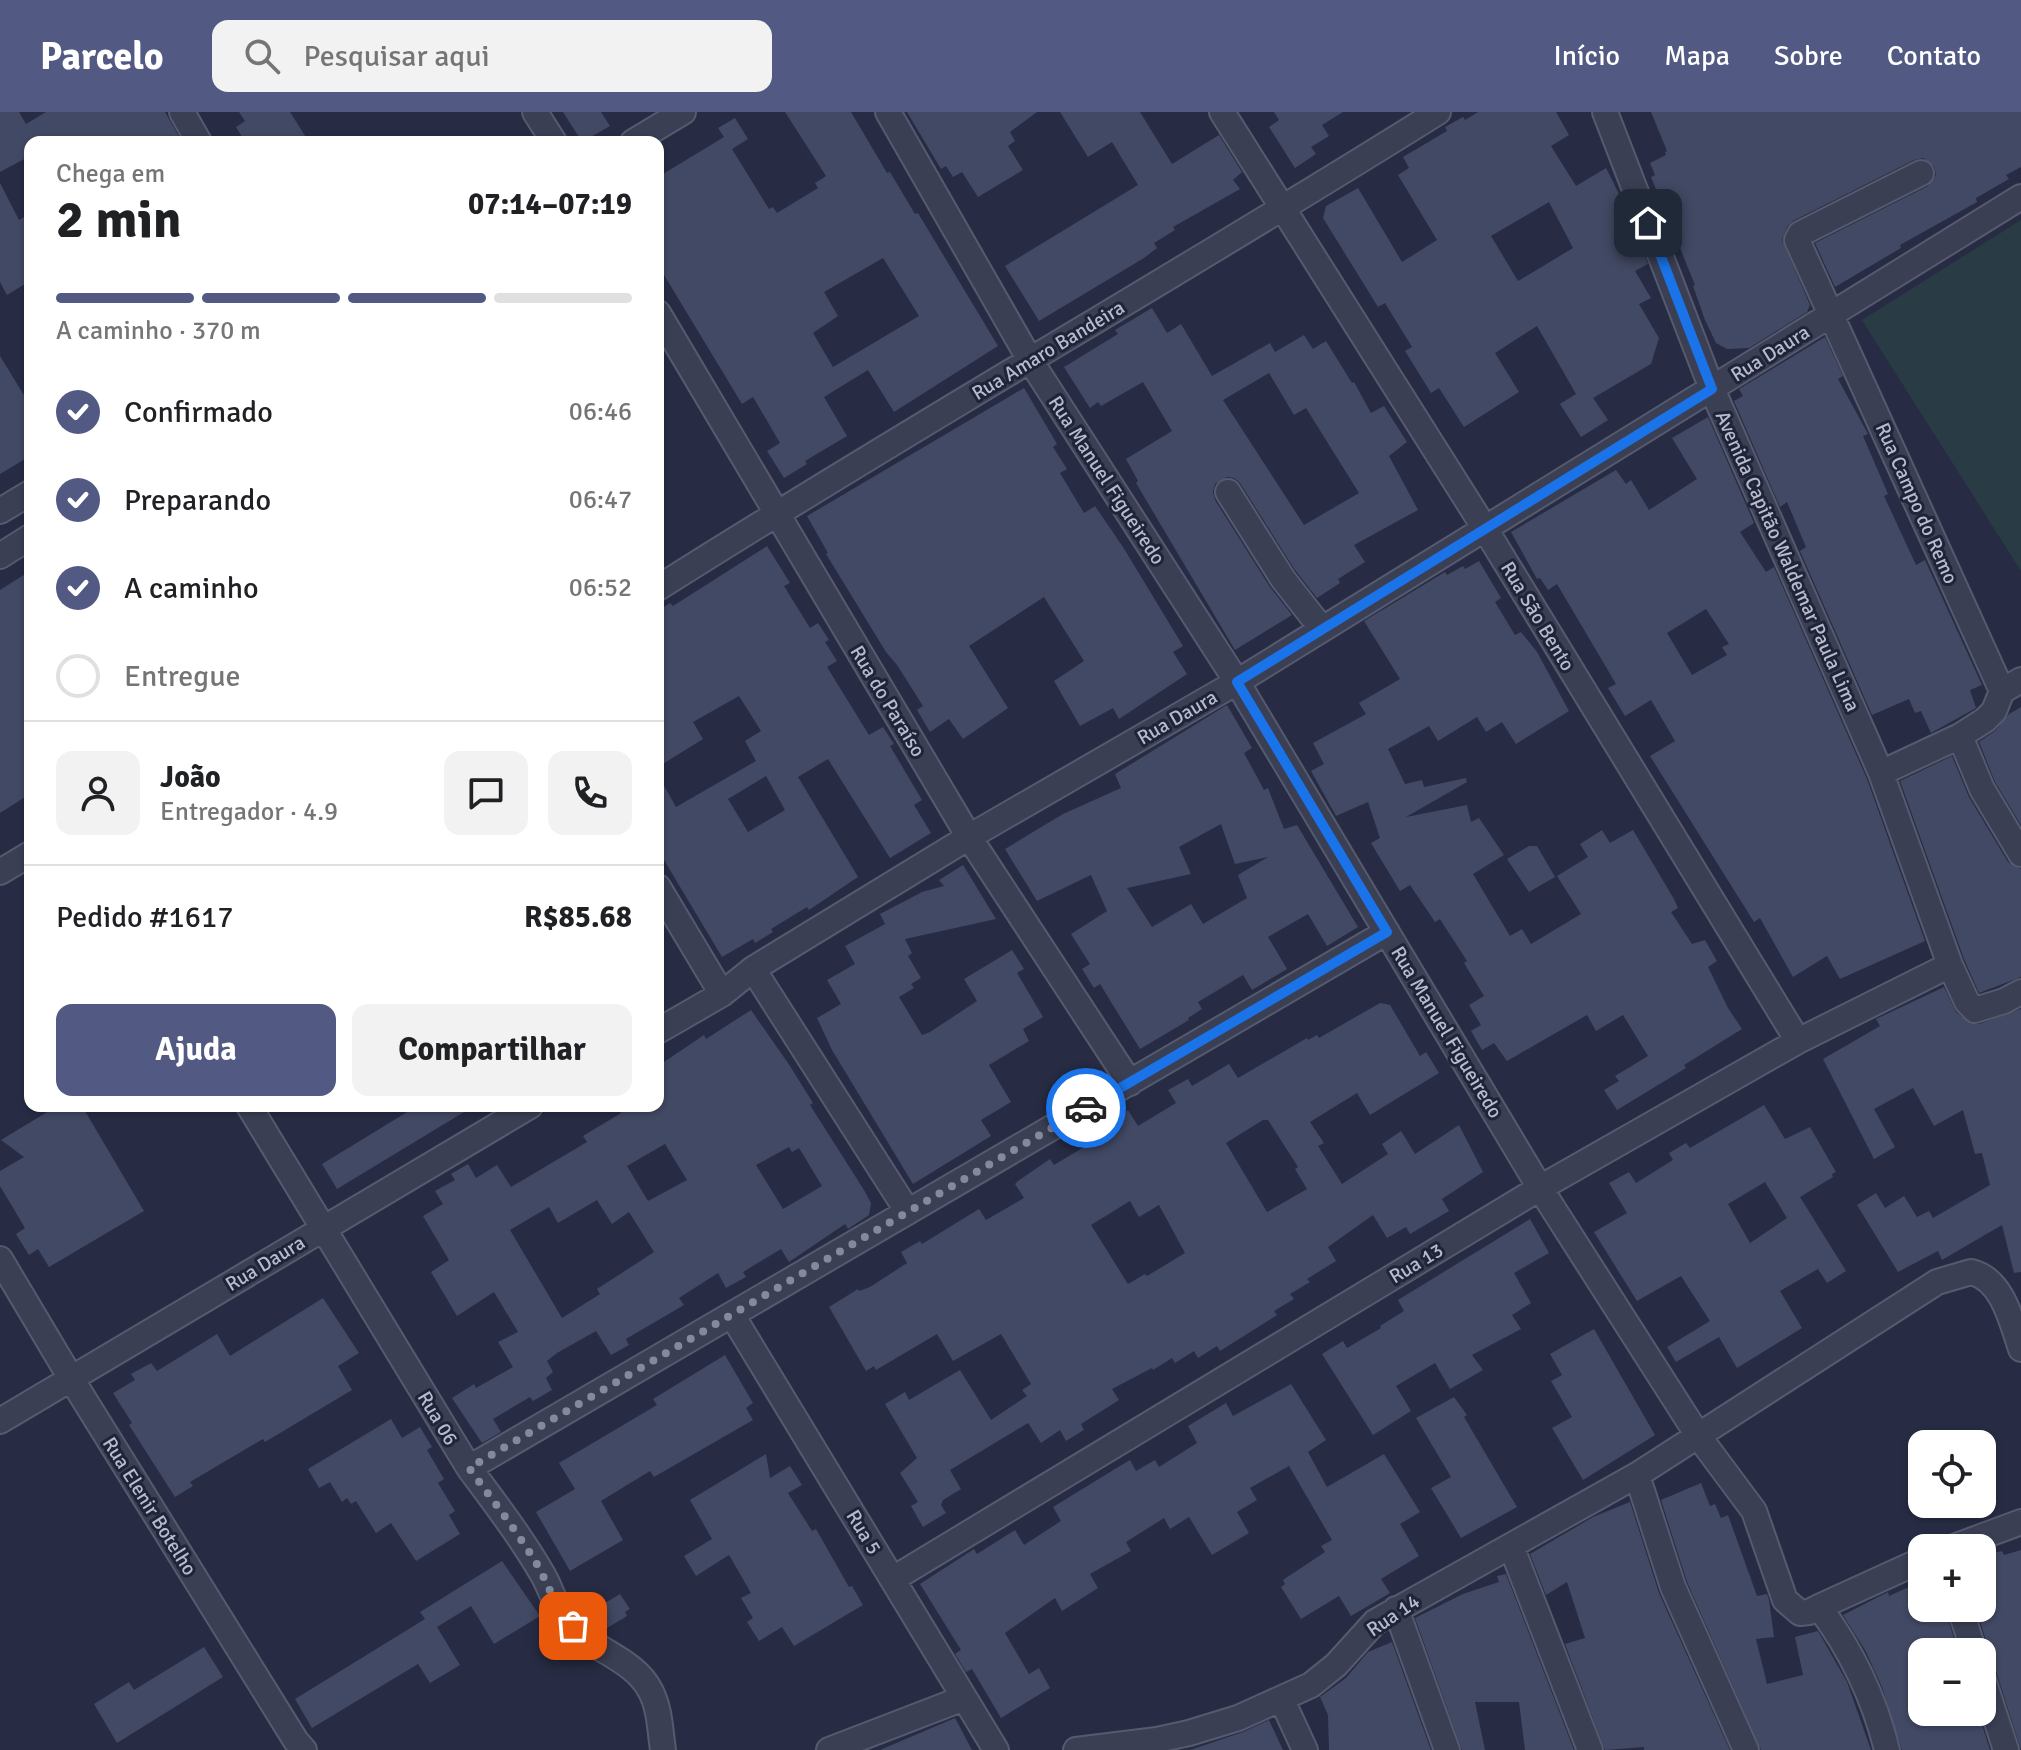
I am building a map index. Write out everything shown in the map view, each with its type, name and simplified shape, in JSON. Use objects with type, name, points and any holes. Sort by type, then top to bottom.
[{"type":"street","points":[[182,112],[196,136]]},
{"type":"street","points":[[535,112],[550,136]]},
{"type":"street","points":[[643,136],[683,112]]},
{"type":"street","name":"Rua Manuel Figueiredo","points":[[888,112],[1030,360],[1237,682],[1540,1188],[1699,1437],[1754,1511],[1785,1600],[1800,1613],[1819,1607]]},
{"type":"street","name":"Rua São Bento","points":[[1222,112],[1484,527],[1798,1041]]},
{"type":"street","name":"Rua Amaro Bandeira","points":[[664,584],[1282,210],[1438,112]]},
{"type":"street","name":"Avenida Capitão Waldemar Paula Lima","points":[[1605,112],[1712,389],[1881,773],[1950,965],[1967,1002],[1975,1010],[2021,992]]},
{"type":"street","name":"Rua Campo do Remo","points":[[1921,173],[1797,236],[2012,686]]},
{"type":"street","name":"Rua Daura","points":[[664,1028],[722,994],[753,969],[969,837],[1237,682],[2021,197]]},
{"type":"street","name":"Rua do Paraíso","points":[[664,323],[969,837],[1130,1083]]},
{"type":"street","points":[[1228,492],[1283,579],[1322,629]]},
{"type":"street","points":[[0,511],[24,497]]},
{"type":"street","points":[[0,556],[24,541]]},
{"type":"street","points":[[1881,773],[1960,736],[1994,711],[2012,686]]},
{"type":"street","points":[[1960,736],[1982,789],[2021,854]]},
{"type":"street","points":[[0,872],[24,858]]},
{"type":"street","points":[[664,897],[722,994]]},
{"type":"street","points":[[469,1468],[1387,932]]},
{"type":"street","name":"Rua 13","points":[[893,1579],[1540,1188],[1798,1041],[1950,965]]},
{"type":"street","points":[[753,969],[908,1212]]},
{"type":"street","name":"Rua 06","points":[[253,1112],[469,1468],[534,1560],[563,1616],[649,1687],[657,1707],[663,1750]]},
{"type":"street","name":"Rua Daura","points":[[0,1421],[520,1112]]},
{"type":"street","name":"Rua Elenir Botelho","points":[[0,1259],[72,1380],[304,1750]]},
{"type":"street","name":"Rua 14","points":[[1076,1750],[1159,1745],[1238,1718],[1311,1685],[1336,1665],[1375,1622],[1637,1475],[1937,1282],[1959,1274],[1979,1274],[1998,1292],[2021,1349]]},
{"type":"street","name":"Rua 5","points":[[732,1315],[996,1750]]},
{"type":"street","points":[[1637,1475],[1673,1587],[1746,1750]]},
{"type":"street","points":[[1989,1534],[2021,1522]]},
{"type":"street","points":[[1511,1546],[1590,1750]]},
{"type":"street","points":[[1887,1750],[1877,1709],[1844,1640],[1819,1607],[1908,1566]]},
{"type":"street","points":[[1396,1609],[1447,1750]]},
{"type":"street","points":[[829,1750],[864,1745],[964,1698]]},
{"type":"street","points":[[1282,1700],[1305,1750]]},
{"type":"street","points":[[1996,1719],[2006,1750]]},
{"type":"shaded area","points":[[2021,220],[2021,571],[1862,320]]},
{"type":"building","points":[[0,112],[19,112],[26,124],[46,112],[165,112],[179,136],[24,136],[24,159],[0,172]]},
{"type":"building","points":[[239,112],[290,112],[305,136],[241,136],[236,127],[245,121]]},
{"type":"building","points":[[563,112],[601,112],[610,126],[592,136],[578,136]]},
{"type":"building","points":[[785,112],[851,112],[887,173],[890,172],[915,214],[918,213],[998,346],[894,412],[868,370],[824,397],[847,436],[805,461],[807,464],[784,478],[767,451],[780,443],[753,397],[742,404],[664,275],[664,173],[724,137],[718,128],[735,118],[748,139],[732,149],[769,209],[773,207],[777,213],[818,188],[815,183],[826,176]],"holes":[[[883,258],[919,316],[833,367],[813,333],[838,316],[824,292]]]},
{"type":"building","points":[[907,112],[1037,112],[1010,132],[1015,141],[1008,146],[1023,170],[978,197],[962,172],[953,177],[946,166],[941,169]]},
{"type":"building","points":[[1060,112],[1140,112],[1172,164],[1219,135],[1242,172],[1233,180],[1240,189],[1173,227],[1175,230],[1154,243],[1157,248],[1144,258],[1039,321],[1005,266],[1138,185],[1112,142],[1088,157]]},
{"type":"building","points":[[1274,112],[1343,112],[1322,125],[1329,136],[1311,147],[1316,154],[1295,168],[1269,127],[1279,120]]},
{"type":"building","points":[[1478,112],[1556,112],[1569,135],[1551,146],[1576,186],[1606,168],[1648,264],[1635,271],[1651,298],[1639,304],[1659,338],[1651,364],[1593,398],[1608,420],[1581,437],[1560,404],[1576,394],[1537,326],[1495,353],[1519,392],[1464,427],[1439,388],[1431,393],[1405,351],[1412,347],[1385,303],[1378,307],[1323,218],[1326,206],[1358,188],[1402,262],[1437,240],[1398,175],[1409,168],[1403,157],[1447,131],[1445,127],[1463,117],[1465,120]],"holes":[[[1549,202],[1573,248],[1518,281],[1491,236]]]},
{"type":"building","points":[[1651,112],[2021,112],[2021,167],[2006,175],[2009,179],[1976,198],[1977,202],[1900,245],[1901,248],[1835,287],[1815,243],[1928,186],[1936,175],[1934,166],[1923,158],[1914,160],[1793,221],[1782,240],[1810,305],[1807,312],[1749,348],[1727,349],[1716,343],[1705,320],[1695,285],[1651,177],[1655,175],[1650,163],[1666,155],[1667,151]]},
{"type":"building","points":[[0,183],[19,220],[24,217],[24,285],[7,295],[0,282]]},
{"type":"building","points":[[1152,308],[1167,333],[1181,324],[1212,376],[1270,343],[1275,352],[1304,335],[1313,349],[1326,341],[1371,413],[1384,406],[1407,442],[1389,456],[1418,510],[1354,545],[1365,562],[1338,579],[1340,583],[1317,598],[1295,570],[1240,483],[1227,477],[1215,484],[1215,500],[1270,587],[1292,615],[1235,650],[1136,483],[1138,481],[1126,459],[1172,431],[1143,382],[1101,406],[1098,402],[1090,408],[1064,367],[1118,334],[1115,330]],"holes":[[[1269,373],[1294,415],[1306,408],[1359,493],[1304,525],[1223,400]]]},
{"type":"building","points":[[1825,337],[1843,376],[1838,379],[1868,434],[1863,436],[1888,494],[1884,496],[1916,565],[1925,560],[1982,685],[1970,690],[1976,708],[1931,733],[1921,711],[1915,713],[1909,699],[1872,715],[1800,551],[1806,547],[1787,502],[1780,507],[1734,401],[1743,396],[1739,389]]},
{"type":"building","points":[[0,356],[24,395],[24,460],[0,474]]},
{"type":"building","points":[[1024,388],[1057,444],[1053,447],[1067,469],[1060,473],[1084,513],[1095,506],[1123,547],[1183,646],[1173,652],[1187,674],[1119,719],[1113,708],[1080,726],[1054,681],[1084,661],[1044,597],[969,646],[1008,708],[963,739],[949,719],[930,732],[917,710],[923,706],[826,554],[807,516]]},
{"type":"building","points":[[1708,417],[1754,523],[1740,532],[1766,572],[1774,567],[1867,779],[1925,941],[1840,979],[1827,956],[1793,977],[1760,918],[1754,922],[1650,756],[1675,741],[1651,700],[1625,716],[1608,688],[1616,684],[1557,584],[1548,590],[1540,578],[1537,579],[1511,532],[1616,470],[1626,484],[1631,480],[1649,510],[1697,479],[1672,438]],"holes":[[[1706,609],[1729,644],[1722,647],[1727,655],[1692,675],[1667,633]]]},
{"type":"building","points":[[767,546],[790,583],[784,586],[810,628],[818,623],[829,640],[825,642],[837,661],[827,667],[869,735],[883,727],[894,744],[890,746],[922,800],[914,805],[931,833],[890,858],[828,759],[798,777],[858,877],[809,910],[807,907],[771,929],[773,932],[755,943],[753,939],[722,957],[664,860],[664,786],[676,807],[756,761],[745,741],[761,731],[739,696],[693,722],[703,739],[664,763],[664,607],[670,603],[673,606]],"holes":[[[766,776],[785,810],[748,832],[728,799]]]},
{"type":"building","points":[[1479,561],[1501,598],[1495,602],[1515,635],[1521,632],[1537,652],[1569,711],[1516,744],[1502,722],[1486,732],[1477,717],[1438,741],[1429,726],[1388,749],[1405,784],[1422,780],[1424,787],[1466,778],[1467,782],[1406,817],[1467,805],[1471,822],[1479,818],[1504,855],[1473,874],[1510,936],[1522,929],[1531,944],[1581,914],[1557,876],[1588,857],[1580,844],[1602,830],[1610,843],[1633,830],[1674,899],[1678,908],[1671,912],[1692,944],[1705,940],[1717,961],[1708,967],[1742,1029],[1617,1110],[1604,1090],[1619,1081],[1615,1076],[1648,1056],[1623,1015],[1596,1031],[1587,1015],[1507,1061],[1494,1043],[1482,1050],[1471,1031],[1481,1025],[1469,1005],[1484,996],[1464,963],[1467,961],[1440,919],[1435,922],[1410,885],[1400,891],[1371,843],[1380,838],[1368,802],[1336,816],[1311,771],[1324,764],[1313,743],[1366,714],[1359,703],[1400,679],[1364,621],[1445,572],[1447,575]]},
{"type":"building","points":[[24,575],[24,798],[0,813],[0,590]]},
{"type":"building","points":[[1227,705],[1252,748],[1244,753],[1264,790],[1268,788],[1284,829],[1297,825],[1358,927],[1327,946],[1308,914],[1268,937],[1287,969],[1252,990],[1243,975],[1198,1002],[1202,1009],[1189,1020],[1140,1049],[1100,984],[1094,988],[1082,969],[1090,964],[1071,934],[1107,911],[1091,875],[1037,901],[1005,849],[1063,814],[1121,788],[1115,774]],"holes":[[[1221,824],[1235,864],[1268,857],[1238,875],[1247,898],[1203,924],[1191,904],[1152,927],[1127,888],[1191,874],[1179,847]]]},
{"type":"building","points":[[2021,707],[2021,825],[1995,782],[1979,742]]},
{"type":"building","points":[[1952,756],[1969,797],[2008,862],[2021,869],[2021,977],[1979,993],[1900,781]]},
{"type":"building","points":[[1529,846],[1537,846],[1555,877],[1529,892],[1507,859]]},
{"type":"building","points":[[963,865],[996,919],[905,939],[912,953],[908,956],[921,978],[911,984],[914,988],[899,997],[922,1035],[930,1032],[977,1001],[964,979],[1012,950],[1024,969],[1017,973],[1043,1017],[1023,1029],[1029,1041],[989,1065],[1011,1102],[981,1120],[991,1136],[913,1184],[832,1050],[817,1018],[841,1004],[827,980],[855,964],[845,946],[885,924],[880,914],[922,892],[944,886],[939,880]]},
{"type":"building","points":[[1944,987],[1956,1012],[1971,1024],[2021,1009],[2021,1272],[2014,1273],[2002,1225],[1942,1260],[1938,1251],[1898,1272],[1857,1205],[1876,1193],[1885,1208],[1904,1196],[1917,1217],[1929,1211],[1933,1218],[1990,1185],[1982,1153],[1975,1154],[1963,1110],[1934,1126],[1913,1088],[1874,1109],[1895,1147],[1874,1159],[1823,1059],[1880,1026],[1876,1019]]},
{"type":"building","points":[[1380,1003],[1390,1005],[1420,1056],[1426,1052],[1439,1073],[1370,1115],[1357,1093],[1310,1122],[1324,1143],[1318,1146],[1342,1184],[1388,1154],[1382,1144],[1401,1131],[1415,1154],[1459,1125],[1483,1172],[1442,1199],[1449,1211],[1410,1234],[1406,1227],[1387,1238],[1373,1215],[1328,1247],[1336,1261],[1290,1294],[1294,1299],[1274,1311],[1277,1315],[1220,1351],[1217,1346],[1198,1358],[1194,1351],[1175,1363],[1172,1358],[1112,1389],[1119,1400],[1081,1424],[1084,1430],[1066,1441],[1060,1430],[1041,1443],[1028,1423],[950,1470],[961,1489],[943,1500],[941,1505],[946,1513],[923,1527],[911,1506],[918,1502],[900,1473],[917,1458],[885,1404],[905,1392],[909,1400],[960,1370],[991,1420],[1027,1396],[1022,1390],[1031,1384],[1001,1334],[953,1361],[937,1334],[876,1370],[874,1366],[866,1371],[829,1307],[858,1289],[870,1287],[907,1263],[901,1252],[920,1241],[922,1244],[979,1209],[986,1220],[1024,1198],[1015,1184],[1018,1181],[1050,1159],[1054,1165],[1114,1129],[1110,1122],[1128,1110],[1138,1126],[1176,1103],[1168,1090],[1188,1079],[1192,1086],[1229,1064],[1238,1078],[1307,1038],[1317,1035],[1319,1038]],"holes":[[[1263,1120],[1268,1120],[1298,1167],[1295,1169],[1307,1189],[1267,1212],[1226,1143]],[[1130,1201],[1139,1217],[1159,1205],[1185,1253],[1128,1284],[1091,1225]]]},
{"type":"building","points":[[751,1010],[790,1066],[813,1103],[810,1105],[864,1190],[871,1203],[869,1215],[848,1229],[845,1224],[789,1262],[781,1249],[743,1272],[746,1277],[726,1288],[718,1273],[679,1298],[684,1305],[626,1339],[629,1345],[611,1355],[596,1331],[557,1353],[547,1361],[553,1372],[546,1378],[552,1390],[533,1401],[530,1397],[493,1419],[501,1432],[482,1443],[452,1398],[474,1384],[476,1388],[513,1367],[498,1342],[518,1332],[494,1292],[457,1316],[431,1272],[449,1260],[423,1216],[443,1204],[435,1191],[455,1180],[451,1174],[468,1164],[476,1178],[497,1165],[511,1187],[587,1142],[583,1136],[620,1112],[664,1112],[664,1062],[704,1035],[706,1039]],"holes":[[[665,1144],[687,1180],[648,1201],[627,1166]],[[789,1147],[792,1152],[799,1148],[822,1186],[783,1209],[756,1165]],[[597,1200],[612,1224],[629,1212],[654,1252],[597,1289],[600,1294],[562,1318],[510,1230],[549,1207],[558,1223]]]},
{"type":"building","points":[[1764,1105],[1785,1139],[1810,1127],[1836,1172],[1800,1197],[1846,1271],[1827,1283],[1818,1269],[1780,1291],[1802,1328],[1737,1368],[1719,1337],[1676,1362],[1667,1347],[1710,1321],[1681,1276],[1637,1301],[1594,1232],[1627,1213],[1609,1183],[1629,1172],[1636,1183],[1673,1160],[1669,1153],[1686,1143],[1690,1148]],"holes":[[[1765,1182],[1787,1218],[1750,1243],[1728,1204]]]},
{"type":"building","points":[[47,1112],[86,1112],[144,1211],[49,1267],[38,1249],[29,1255],[16,1234],[25,1228],[0,1186],[0,1171],[24,1157],[1,1140]]},
{"type":"building","points":[[407,1112],[464,1112],[337,1189],[322,1164]]},
{"type":"building","points":[[1530,1219],[1549,1253],[1514,1273],[1531,1303],[1512,1315],[1521,1329],[1472,1355],[1483,1370],[1450,1389],[1435,1363],[1396,1386],[1411,1411],[1373,1435],[1322,1354],[1343,1341],[1347,1348],[1381,1328],[1404,1311],[1398,1300]]},
{"type":"building","points":[[323,1298],[359,1353],[338,1366],[352,1390],[190,1482],[193,1486],[175,1497],[129,1425],[132,1423],[113,1393],[135,1380],[131,1374],[151,1363],[157,1371],[217,1334],[230,1356]]},
{"type":"building","points":[[1594,1329],[1655,1435],[1583,1480],[1552,1428],[1572,1417],[1551,1381],[1562,1375],[1550,1354]]},
{"type":"building","points":[[725,1355],[753,1403],[746,1408],[753,1420],[654,1477],[650,1471],[601,1501],[623,1540],[570,1571],[536,1512],[575,1489],[559,1463],[657,1405],[653,1399]]},
{"type":"building","points":[[1291,1384],[1326,1440],[1308,1452],[1327,1487],[1384,1454],[1420,1512],[1400,1524],[1419,1556],[1381,1579],[1390,1593],[1351,1616],[1339,1596],[1301,1619],[1281,1587],[1285,1584],[1283,1580],[1325,1552],[1321,1546],[1332,1540],[1289,1466],[1250,1488],[1257,1500],[1237,1512],[1249,1533],[1212,1555],[1189,1517],[1170,1529],[1164,1518],[1126,1542],[1131,1551],[1090,1574],[1098,1588],[1062,1611],[1055,1598],[1005,1633],[1029,1674],[1039,1668],[1050,1688],[1001,1718],[972,1669],[966,1672],[955,1654],[961,1650],[920,1584],[974,1549],[977,1554],[1015,1530],[1024,1545],[1061,1521],[1053,1507],[1115,1469],[1130,1460],[1136,1471],[1155,1460],[1159,1467],[1197,1443],[1188,1426],[1226,1403],[1233,1416]]},
{"type":"building","points":[[1454,1397],[1517,1507],[1461,1538],[1431,1488],[1451,1477],[1416,1418]]},
{"type":"building","points":[[391,1419],[402,1438],[420,1427],[432,1447],[427,1450],[444,1479],[438,1483],[455,1511],[449,1515],[460,1534],[416,1561],[391,1523],[376,1533],[356,1501],[351,1504],[347,1498],[342,1502],[330,1482],[319,1488],[308,1469]]},
{"type":"building","points":[[766,1454],[770,1478],[790,1466],[802,1485],[788,1493],[812,1531],[816,1529],[849,1587],[852,1586],[863,1605],[794,1646],[782,1627],[759,1641],[747,1622],[753,1618],[741,1598],[751,1593],[729,1555],[696,1576],[684,1556],[712,1539],[690,1500]]},
{"type":"building","points":[[1701,1483],[1710,1506],[1715,1504],[1721,1518],[1728,1515],[1757,1596],[1767,1594],[1769,1600],[1774,1637],[1756,1639],[1767,1684],[1803,1675],[1795,1637],[1818,1631],[1847,1682],[1871,1750],[1761,1750],[1687,1582],[1661,1500]]},
{"type":"building","points":[[1630,1502],[1659,1593],[1730,1750],[1644,1750],[1644,1747],[1605,1750],[1565,1644],[1585,1638],[1567,1582],[1546,1595],[1530,1554],[1593,1517]]},
{"type":"building","points":[[2021,1550],[2021,1750],[1996,1671],[1996,1638],[1985,1638],[1980,1622],[1996,1622],[1996,1552],[2002,1551],[2004,1555]]},
{"type":"building","points":[[502,1561],[540,1616],[494,1644],[471,1606],[437,1627],[460,1665],[430,1683],[418,1664],[312,1728],[295,1699],[425,1619],[420,1612]]},
{"type":"building","points":[[1506,1574],[1574,1750],[1525,1750],[1519,1702],[1475,1702],[1485,1750],[1462,1750],[1415,1618],[1463,1594],[1499,1582],[1497,1576]]},
{"type":"building","points":[[1908,1587],[1908,1622],[1949,1622],[1954,1638],[1908,1638],[1908,1726],[1982,1726],[1990,1750],[1902,1750],[1882,1687],[1865,1650],[1843,1615],[1888,1592],[1889,1596]]},
{"type":"building","points":[[620,1594],[630,1609],[625,1612],[627,1616],[602,1631],[588,1613]]},
{"type":"building","points":[[1392,1642],[1431,1750],[1329,1750],[1328,1715],[1320,1697],[1346,1678],[1368,1652]]},
{"type":"building","points":[[204,1647],[223,1677],[117,1743],[94,1704],[129,1682],[134,1690]]},
{"type":"building","points":[[955,1718],[972,1750],[880,1750]]},
{"type":"building","points":[[1269,1720],[1283,1750],[1190,1750],[1243,1732]]},
{"type":"way so far","points":[[573,1626],[563,1616],[545,1578],[511,1524],[469,1468],[1086,1108]]},
{"type":"route","points":[[1086,1108],[1387,932],[1237,682],[1712,389],[1648,223]]}]
